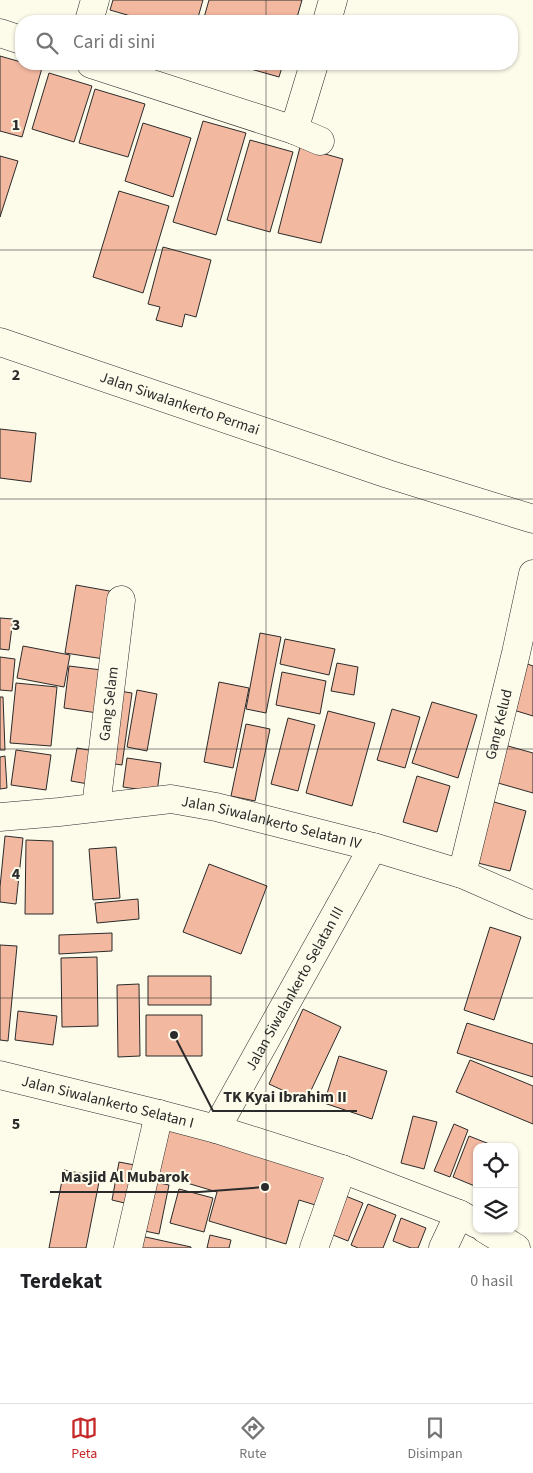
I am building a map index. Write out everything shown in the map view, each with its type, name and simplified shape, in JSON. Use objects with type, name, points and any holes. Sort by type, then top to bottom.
[{"type":"street","points":[[90,15],[95,0]]},
{"type":"street","points":[[328,15],[333,0]]},
{"type":"street","points":[[0,33],[15,38]]},
{"type":"street","points":[[109,70],[294,130],[320,141]]},
{"type":"street","points":[[294,130],[312,70]]},
{"type":"street","name":"Jalan Siwalankerto Permai","points":[[0,342],[360,464],[533,519]]},
{"type":"street","name":"Gang Kelud","points":[[462,874],[514,663],[533,574]]},
{"type":"street","name":"Gang Selam","points":[[96,807],[121,600]]},
{"type":"street","name":"Jalan Siwalankerto Selatan IV","points":[[0,817],[171,800],[216,807],[373,847],[462,874],[533,905]]},
{"type":"street","name":"Jalan Siwalankerto Selatan III","points":[[216,1129],[373,847]]},
{"type":"street","name":"Jalan Siwalankerto Selatan I","points":[[0,1075],[216,1129],[342,1169],[468,1219]]},
{"type":"street","points":[[128,1248],[160,1114]]},
{"type":"street","points":[[314,1248],[342,1169]]},
{"type":"street","points":[[444,1248],[468,1219]]},
{"type":"street","points":[[492,1233],[516,1248]]},
{"type":"building","points":[[113,0],[203,0],[199,15],[127,15],[110,10]]},
{"type":"building","points":[[209,0],[302,0],[298,15],[205,15]]},
{"type":"building","points":[[0,56],[15,60],[15,70],[41,70],[22,137],[0,131]]},
{"type":"building","points":[[254,70],[281,70],[279,77]]},
{"type":"building","points":[[49,73],[92,86],[74,142],[32,129]]},
{"type":"building","points":[[95,89],[145,104],[128,157],[79,143]]},
{"type":"building","points":[[203,121],[246,133],[216,235],[173,222]]},
{"type":"building","points":[[143,123],[191,138],[173,197],[125,181]]},
{"type":"building","points":[[250,140],[293,152],[270,232],[227,220]]},
{"type":"building","points":[[300,147],[343,159],[321,243],[278,233]]},
{"type":"building","points":[[0,156],[18,161],[0,217]]},
{"type":"building","points":[[119,191],[169,206],[143,293],[93,277]]},
{"type":"building","points":[[163,247],[211,260],[196,317],[185,314],[182,327],[156,320],[160,307],[148,304]]},
{"type":"building","points":[[0,429],[36,433],[31,482],[0,478]]},
{"type":"building","points":[[76,585],[115,592],[104,659],[65,653]]},
{"type":"building","points":[[0,618],[13,619],[9,650],[0,649]]},
{"type":"building","points":[[260,633],[281,637],[266,713],[246,709]]},
{"type":"building","points":[[285,639],[335,649],[329,675],[280,664]]},
{"type":"building","points":[[23,646],[70,655],[64,687],[17,678]]},
{"type":"building","points":[[0,657],[15,659],[12,691],[0,690]]},
{"type":"building","points":[[522,662],[533,666],[533,716],[507,708]]},
{"type":"building","points":[[337,663],[358,667],[354,695],[331,691]]},
{"type":"building","points":[[69,666],[110,671],[104,714],[64,708]]},
{"type":"building","points":[[282,672],[326,681],[320,714],[276,705]]},
{"type":"building","points":[[219,682],[249,688],[233,768],[204,762]]},
{"type":"building","points":[[16,683],[57,687],[51,746],[10,743]]},
{"type":"building","points":[[113,690],[132,693],[122,765],[102,762]]},
{"type":"building","points":[[137,690],[157,694],[147,751],[127,747]]},
{"type":"building","points":[[0,697],[3,697],[5,750],[0,750]]},
{"type":"building","points":[[432,702],[477,715],[458,778],[412,763]]},
{"type":"building","points":[[392,709],[420,717],[405,768],[377,760]]},
{"type":"building","points":[[328,711],[375,723],[352,806],[306,793]]},
{"type":"building","points":[[288,718],[315,725],[298,791],[271,784]]},
{"type":"building","points":[[246,724],[270,729],[255,801],[231,796]]},
{"type":"building","points":[[501,744],[533,753],[533,793],[491,781]]},
{"type":"building","points":[[77,748],[100,752],[94,785],[71,781]]},
{"type":"building","points":[[16,750],[51,755],[46,790],[11,785]]},
{"type":"building","points":[[5,756],[7,788],[0,789],[0,757]]},
{"type":"building","points":[[127,758],[161,763],[157,792],[123,787]]},
{"type":"building","points":[[417,776],[450,786],[437,832],[403,822]]},
{"type":"building","points":[[487,800],[526,811],[510,871],[470,861]]},
{"type":"building","points":[[5,836],[23,838],[16,904],[0,902]]},
{"type":"building","points":[[26,840],[53,841],[53,914],[25,914]]},
{"type":"building","points":[[116,847],[120,898],[93,900],[89,849]]},
{"type":"building","points":[[209,864],[267,886],[241,954],[183,932]]},
{"type":"building","points":[[138,899],[139,919],[97,923],[95,903]]},
{"type":"building","points":[[490,927],[521,937],[494,1020],[464,1010]]},
{"type":"building","points":[[112,933],[112,951],[59,954],[59,935]]},
{"type":"building","points":[[0,945],[17,946],[8,1041],[0,1040]]},
{"type":"building","points":[[97,957],[98,1026],[62,1027],[61,958]]},
{"type":"building","points":[[148,976],[211,976],[211,1005],[148,1005]]},
{"type":"building","points":[[139,984],[140,1056],[118,1057],[117,985]]},
{"type":"building","points":[[303,1009],[341,1027],[306,1101],[269,1084]]},
{"type":"building","points":[[18,1011],[57,1016],[53,1045],[15,1040]]},
{"type":"building","points":[[146,1015],[202,1015],[202,1056],[146,1056]]},
{"type":"building","points":[[467,1023],[533,1044],[533,1077],[457,1053]]},
{"type":"building","points":[[339,1056],[387,1071],[372,1119],[324,1103]]},
{"type":"building","points":[[470,1060],[533,1086],[533,1124],[456,1092]]},
{"type":"building","points":[[413,1116],[437,1122],[424,1169],[401,1163]]},
{"type":"building","points":[[162,1123],[311,1168],[310,1173],[334,1181],[325,1208],[299,1200],[286,1244],[209,1221],[217,1192],[147,1171]]},
{"type":"building","points":[[454,1124],[468,1130],[450,1177],[434,1171]]},
{"type":"building","points":[[469,1136],[487,1143],[473,1143],[473,1185],[453,1177]]},
{"type":"building","points":[[119,1162],[140,1166],[133,1205],[112,1200]]},
{"type":"building","points":[[64,1170],[100,1177],[86,1248],[49,1248]]},
{"type":"building","points":[[150,1181],[169,1185],[159,1234],[140,1230]]},
{"type":"building","points":[[179,1189],[213,1198],[204,1232],[170,1223]]},
{"type":"building","points":[[338,1193],[363,1203],[348,1241],[323,1231]]},
{"type":"building","points":[[368,1204],[396,1215],[383,1248],[358,1248],[351,1245]]},
{"type":"building","points":[[401,1218],[426,1228],[418,1248],[411,1248],[393,1241]]},
{"type":"building","points":[[210,1235],[231,1240],[229,1248],[207,1248]]},
{"type":"building","points":[[141,1236],[191,1247],[191,1248],[138,1248]]},
{"type":"place","name":"TK Kyai Ibrahim II","points":[[174,1035]]},
{"type":"place","name":"Masjid Al Mubarok","points":[[265,1187]]}]
